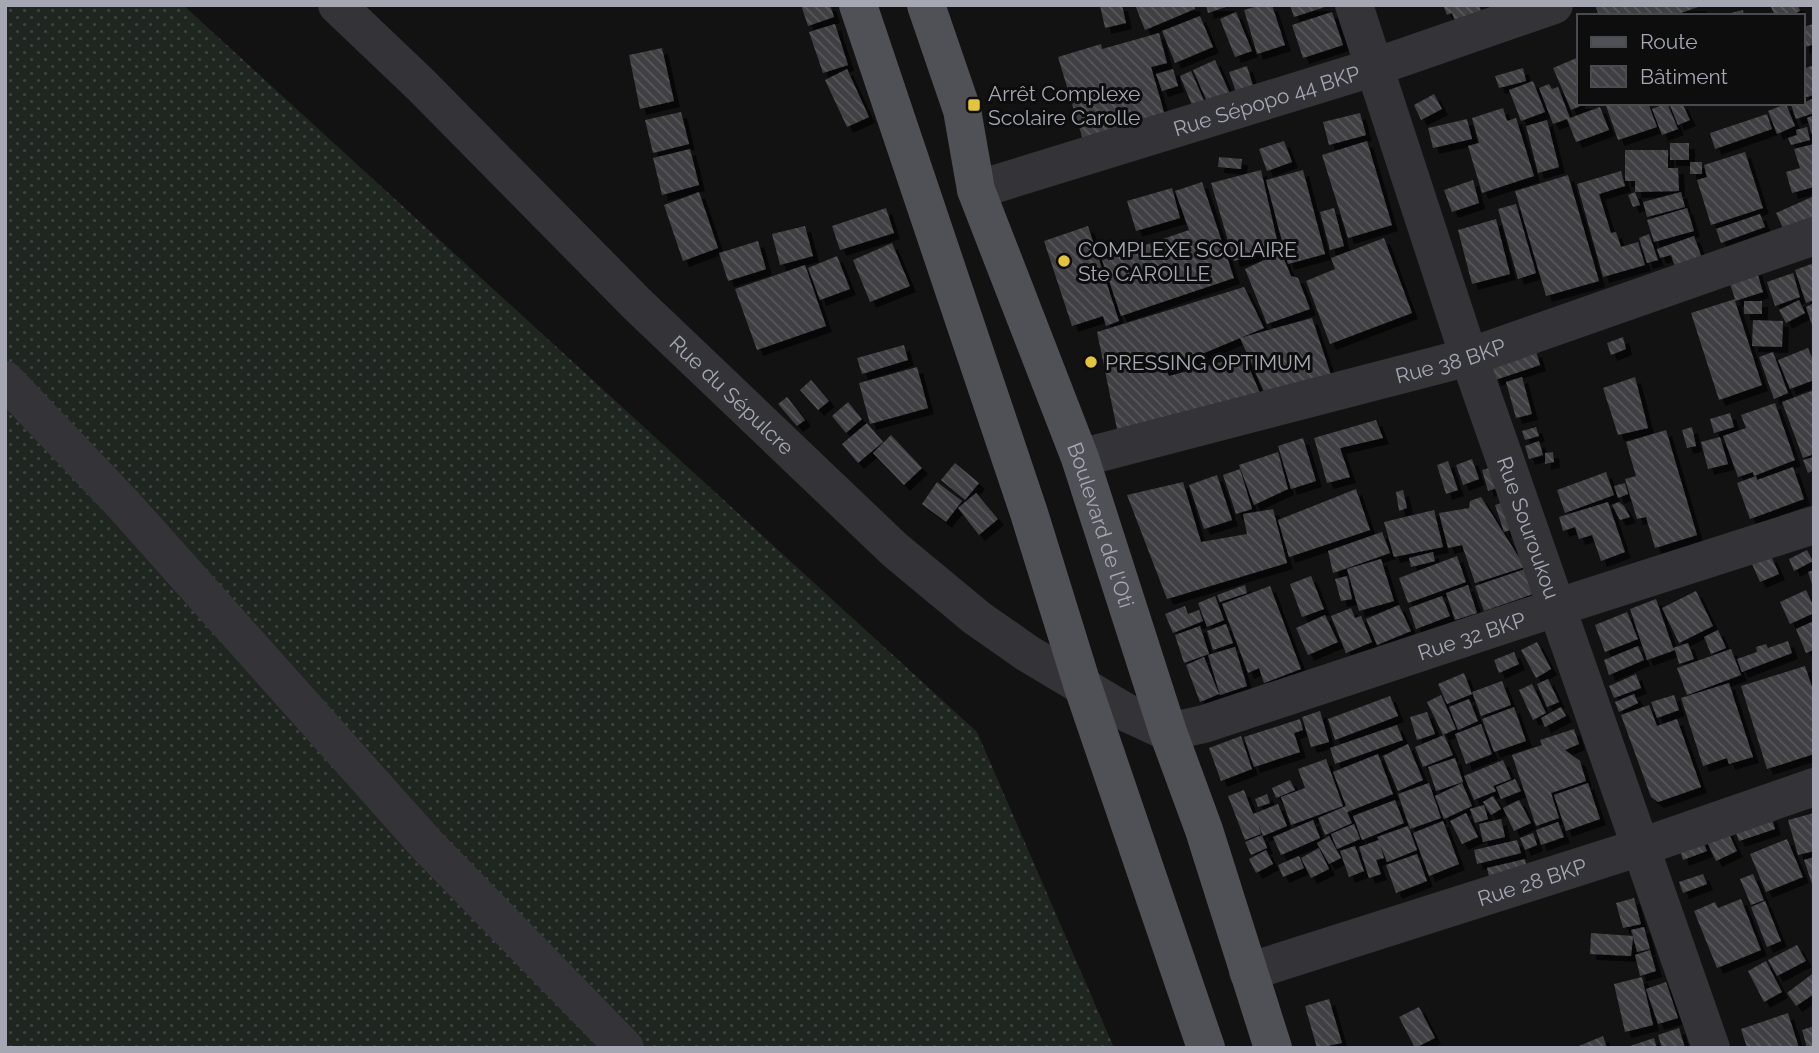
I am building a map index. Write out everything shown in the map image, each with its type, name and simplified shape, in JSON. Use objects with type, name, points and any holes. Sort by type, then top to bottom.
[{"type":"main road","points":[[858,5],[1029,513],[1082,684],[1206,1048]]},
{"type":"main road","name":"Boulevard de l'Oti","points":[[926,5],[962,110],[976,190],[1080,458],[1168,732],[1204,830],[1273,1048]]},
{"type":"street","name":"Rue du Sépulcre","points":[[337,5],[421,85],[637,304],[895,550],[977,618],[1027,653],[1129,713],[1168,732]]},
{"type":"street","name":"Rue Souroukou","points":[[1354,5],[1469,357],[1711,1048]]},
{"type":"street","name":"Rue Sépopo 44 BKP","points":[[976,190],[1375,67],[1554,5]]},
{"type":"street","name":"Rue 38 BKP","points":[[1080,458],[1469,357],[1814,236]]},
{"type":"street","points":[[5,380],[123,504],[428,846],[625,1048]]},
{"type":"street","name":"Rue 32 BKP","points":[[1168,732],[1204,724],[1814,526]]},
{"type":"street","name":"Rue 28 BKP","points":[[1248,972],[1641,847],[1814,787]]},
{"type":"shaded area","points":[[5,5],[183,5],[977,732],[1114,1048],[5,1048]]},
{"type":"building","points":[[801,5],[830,5],[834,17],[808,26]]},
{"type":"building","points":[[1100,5],[1122,5],[1126,23],[1105,28]]},
{"type":"building","points":[[1135,5],[1194,5],[1195,9],[1145,30]]},
{"type":"building","points":[[1206,5],[1229,5],[1229,6],[1208,13]]},
{"type":"building","points":[[1272,5],[1285,45],[1257,54],[1244,10]]},
{"type":"building","points":[[1290,5],[1328,5],[1328,6],[1294,17]]},
{"type":"building","points":[[1443,5],[1479,5],[1484,20],[1458,30],[1452,13],[1447,15]]},
{"type":"building","points":[[1595,5],[1701,5],[1678,14],[1598,14]]},
{"type":"building","points":[[1770,5],[1798,5],[1800,11],[1794,14],[1774,14]]},
{"type":"building","points":[[1743,10],[1744,14],[1727,14]]},
{"type":"building","points":[[1236,12],[1252,51],[1235,57],[1220,19]]},
{"type":"building","points":[[1332,12],[1343,45],[1303,58],[1292,25]]},
{"type":"building","points":[[1200,16],[1213,47],[1175,63],[1162,31]]},
{"type":"building","points":[[835,24],[848,65],[823,73],[809,32]]},
{"type":"building","points":[[1813,24],[1814,44],[1805,47],[1805,26]]},
{"type":"building","points":[[1159,33],[1167,63],[1151,67],[1168,126],[1086,150],[1058,57],[1101,44],[1102,49]]},
{"type":"building","points":[[662,48],[674,101],[640,109],[629,55]]},
{"type":"building","points":[[1577,58],[1577,105],[1582,105],[1571,110],[1553,68]]},
{"type":"building","points":[[1215,60],[1234,103],[1209,106],[1193,70]]},
{"type":"building","points":[[1814,65],[1814,95],[1805,97],[1805,68]]},
{"type":"building","points":[[1247,66],[1254,89],[1237,95],[1229,72]]},
{"type":"building","points":[[1523,68],[1526,81],[1499,88],[1495,76]]},
{"type":"building","points":[[847,69],[869,117],[847,127],[825,80]]},
{"type":"building","points":[[1173,69],[1178,86],[1162,91],[1156,74]]},
{"type":"building","points":[[1191,71],[1206,105],[1194,110],[1180,76]]},
{"type":"building","points":[[1533,81],[1545,112],[1521,121],[1509,90]]},
{"type":"building","points":[[1549,84],[1552,89],[1558,87],[1570,118],[1600,107],[1609,130],[1576,142],[1567,119],[1553,124],[1539,88]]},
{"type":"building","points":[[1434,94],[1442,109],[1421,120],[1414,105]]},
{"type":"building","points":[[1814,98],[1814,113],[1796,119],[1791,105],[1805,105],[1805,102]]},
{"type":"building","points":[[1606,105],[1649,105],[1657,127],[1618,140]]},
{"type":"building","points":[[1668,105],[1678,129],[1662,135],[1652,109]]},
{"type":"building","points":[[1670,105],[1683,105],[1690,120],[1678,125]]},
{"type":"building","points":[[1786,105],[1795,126],[1777,134],[1768,111]]},
{"type":"building","points":[[1503,108],[1507,121],[1516,118],[1534,176],[1482,193],[1468,146],[1479,143],[1472,118]]},
{"type":"building","points":[[681,112],[689,144],[653,153],[645,120]]},
{"type":"building","points":[[1360,113],[1366,135],[1329,145],[1323,122]]},
{"type":"building","points":[[1767,114],[1772,129],[1715,149],[1710,133]]},
{"type":"building","points":[[1814,115],[1814,138],[1813,138],[1807,118]]},
{"type":"building","points":[[1467,119],[1472,139],[1433,148],[1428,128]]},
{"type":"building","points":[[1547,120],[1559,167],[1538,173],[1526,126]]},
{"type":"building","points":[[1807,127],[1810,140],[1791,145],[1788,138],[1797,135],[1796,130]]},
{"type":"building","points":[[1284,141],[1292,162],[1267,171],[1259,149]]},
{"type":"building","points":[[1367,141],[1392,225],[1348,238],[1322,155]]},
{"type":"building","points":[[1670,143],[1689,143],[1689,160],[1670,160]]},
{"type":"building","points":[[1814,144],[1814,187],[1792,193],[1786,172],[1800,168],[1794,149]]},
{"type":"building","points":[[690,149],[699,185],[662,195],[653,158]]},
{"type":"building","points":[[1625,150],[1668,150],[1668,168],[1678,168],[1679,191],[1635,192],[1635,181],[1625,181]]},
{"type":"building","points":[[1745,152],[1763,208],[1711,225],[1697,180],[1707,177],[1704,165]]},
{"type":"building","points":[[1219,157],[1242,159],[1241,169],[1218,167]]},
{"type":"building","points":[[1690,162],[1702,162],[1702,174],[1690,174]]},
{"type":"building","points":[[1261,170],[1279,249],[1234,261],[1211,183]]},
{"type":"building","points":[[1303,170],[1325,254],[1288,264],[1266,180]]},
{"type":"building","points":[[1621,171],[1625,186],[1599,194],[1611,233],[1616,232],[1621,247],[1638,242],[1645,265],[1603,277],[1577,184]]},
{"type":"building","points":[[1568,175],[1599,281],[1546,296],[1515,191]]},
{"type":"building","points":[[1473,180],[1479,203],[1452,212],[1444,190]]},
{"type":"building","points":[[1202,182],[1234,278],[1121,316],[1102,260],[1189,230],[1175,191]]},
{"type":"building","points":[[1172,188],[1180,218],[1136,231],[1127,201]]},
{"type":"building","points":[[699,192],[718,248],[683,261],[664,205]]},
{"type":"building","points":[[1635,192],[1640,205],[1633,207],[1628,195]]},
{"type":"building","points":[[1681,192],[1685,207],[1647,217],[1643,202]]},
{"type":"building","points":[[1814,196],[1814,225],[1787,237],[1776,213]]},
{"type":"building","points":[[1516,204],[1536,273],[1518,279],[1498,209]]},
{"type":"building","points":[[886,208],[894,233],[840,250],[832,226]]},
{"type":"building","points":[[1334,208],[1344,246],[1330,250],[1320,212]]},
{"type":"building","points":[[1687,208],[1694,231],[1654,242],[1647,220]]},
{"type":"building","points":[[1760,214],[1765,227],[1721,243],[1716,229]]},
{"type":"building","points":[[1496,219],[1510,274],[1472,284],[1458,230]]},
{"type":"building","points":[[805,226],[813,256],[780,265],[772,234]]},
{"type":"building","points":[[1088,226],[1119,321],[1106,326],[1103,316],[1072,326],[1044,241]]},
{"type":"building","points":[[1649,234],[1658,260],[1647,263],[1639,238]]},
{"type":"building","points":[[1694,236],[1704,264],[1677,273],[1671,255],[1660,258],[1657,249]]},
{"type":"building","points":[[1384,238],[1412,313],[1330,344],[1306,281],[1335,269],[1331,258]]},
{"type":"building","points":[[758,241],[766,269],[728,281],[719,253]]},
{"type":"building","points":[[892,243],[910,286],[870,302],[853,260]]},
{"type":"building","points":[[1281,252],[1291,276],[1298,278],[1310,309],[1267,324],[1245,269]]},
{"type":"building","points":[[837,256],[850,289],[820,300],[808,268]]},
{"type":"building","points":[[1814,263],[1814,300],[1806,303],[1795,270]]},
{"type":"building","points":[[805,265],[826,326],[757,350],[735,289]]},
{"type":"building","points":[[1756,269],[1763,292],[1735,301],[1762,385],[1719,400],[1691,313],[1735,299],[1728,278]]},
{"type":"building","points":[[1793,273],[1800,297],[1775,306],[1767,282]]},
{"type":"building","points":[[1244,287],[1264,328],[1166,369],[1169,376],[1244,356],[1260,393],[1118,434],[1097,332]]},
{"type":"building","points":[[1799,300],[1805,313],[1786,323],[1779,310]]},
{"type":"building","points":[[1744,301],[1762,301],[1762,314],[1744,314]]},
{"type":"building","points":[[1814,303],[1814,328],[1813,328],[1806,307]]},
{"type":"building","points":[[1312,318],[1331,375],[1265,394],[1240,338]]},
{"type":"building","points":[[1753,320],[1783,321],[1782,347],[1752,346]]},
{"type":"building","points":[[1623,337],[1626,349],[1611,355],[1607,343]]},
{"type":"building","points":[[904,345],[908,360],[862,374],[857,358]]},
{"type":"building","points":[[1808,348],[1814,362],[1814,380],[1790,389],[1778,360]]},
{"type":"building","points":[[1536,351],[1540,365],[1495,380],[1490,366]]},
{"type":"building","points":[[1773,352],[1788,393],[1774,399],[1759,357]]},
{"type":"building","points":[[917,367],[928,408],[870,424],[859,383]]},
{"type":"building","points":[[1522,377],[1532,414],[1516,418],[1506,382]]},
{"type":"building","points":[[1635,377],[1648,428],[1618,435],[1603,388]]},
{"type":"building","points":[[811,380],[829,401],[818,410],[800,390]]},
{"type":"building","points":[[1814,390],[1814,454],[1803,458],[1782,402]]},
{"type":"building","points":[[787,397],[805,420],[797,426],[778,404]]},
{"type":"building","points":[[848,402],[862,419],[846,433],[832,416]]},
{"type":"building","points":[[1775,403],[1795,460],[1754,476],[1753,472],[1738,477],[1723,436],[1746,428],[1741,415]]},
{"type":"building","points":[[1730,413],[1734,427],[1714,433],[1710,419]]},
{"type":"building","points":[[1376,420],[1383,438],[1340,448],[1350,477],[1327,483],[1314,438]]},
{"type":"building","points":[[867,423],[883,442],[858,463],[842,444]]},
{"type":"building","points":[[1536,427],[1539,436],[1525,440],[1522,431]]},
{"type":"building","points":[[1692,427],[1696,446],[1687,448],[1682,430]]},
{"type":"building","points":[[1666,430],[1697,535],[1655,548],[1646,517],[1637,519],[1625,479],[1636,476],[1626,442]]},
{"type":"building","points":[[891,435],[922,468],[904,485],[873,453]]},
{"type":"building","points":[[1720,437],[1728,464],[1708,469],[1701,442]]},
{"type":"building","points":[[1303,438],[1316,481],[1291,489],[1278,446]]},
{"type":"building","points":[[1539,441],[1543,455],[1529,459],[1525,446]]},
{"type":"building","points":[[1278,452],[1288,489],[1254,505],[1239,465]]},
{"type":"building","points":[[1553,452],[1554,462],[1545,464],[1545,453]]},
{"type":"building","points":[[1814,457],[1814,470],[1808,473],[1803,460]]},
{"type":"building","points":[[1472,459],[1479,479],[1463,485],[1456,465]]},
{"type":"building","points":[[1448,461],[1458,490],[1446,494],[1437,465]]},
{"type":"building","points":[[955,463],[979,483],[965,500],[941,480]]},
{"type":"building","points":[[1497,466],[1503,486],[1488,491],[1482,470]]},
{"type":"building","points":[[1793,467],[1804,499],[1750,519],[1737,483],[1756,476],[1757,480]]},
{"type":"building","points":[[1240,469],[1252,509],[1236,514],[1223,475]]},
{"type":"building","points":[[1606,472],[1614,495],[1565,513],[1557,490]]},
{"type":"building","points":[[1217,475],[1232,520],[1204,529],[1189,485]]},
{"type":"building","points":[[937,482],[962,501],[946,522],[922,504]]},
{"type":"building","points":[[1183,482],[1201,542],[1247,534],[1243,514],[1273,509],[1287,563],[1167,599],[1127,495]]},
{"type":"building","points":[[1625,483],[1628,494],[1618,498],[1614,486]]},
{"type":"building","points":[[1356,489],[1370,530],[1289,557],[1278,520]]},
{"type":"building","points":[[1403,490],[1407,508],[1399,511],[1396,492]]},
{"type":"building","points":[[976,493],[998,519],[979,535],[958,508]]},
{"type":"building","points":[[1481,497],[1525,567],[1475,583],[1462,545],[1448,548],[1439,513],[1469,508],[1470,501]]},
{"type":"building","points":[[1513,499],[1522,526],[1504,532],[1495,505]]},
{"type":"building","points":[[1608,502],[1625,552],[1601,561],[1592,535],[1579,539],[1575,527],[1563,531],[1559,517]]},
{"type":"building","points":[[1619,502],[1630,517],[1620,520],[1612,505]]},
{"type":"building","points":[[1434,510],[1443,547],[1394,557],[1384,522]]},
{"type":"building","points":[[1382,532],[1390,553],[1333,573],[1328,551]]},
{"type":"building","points":[[1807,550],[1813,561],[1794,571],[1789,559]]},
{"type":"building","points":[[1433,552],[1435,561],[1411,567],[1409,558]]},
{"type":"building","points":[[1457,556],[1466,582],[1408,603],[1399,578]]},
{"type":"building","points":[[1771,556],[1779,574],[1760,582],[1752,564]]},
{"type":"building","points":[[1381,559],[1394,601],[1359,611],[1347,569]]},
{"type":"building","points":[[1525,569],[1533,594],[1484,611],[1475,586]]},
{"type":"building","points":[[1814,570],[1814,587],[1813,587],[1808,572]]},
{"type":"building","points":[[1311,576],[1324,609],[1302,617],[1290,584]]},
{"type":"building","points":[[1347,576],[1352,599],[1341,601],[1335,579]]},
{"type":"building","points":[[1245,585],[1247,593],[1220,602],[1217,595]]},
{"type":"building","points":[[1468,585],[1477,613],[1455,620],[1446,593]]},
{"type":"building","points":[[1270,586],[1301,669],[1264,683],[1259,668],[1248,673],[1222,604]]},
{"type":"building","points":[[1806,590],[1814,613],[1790,624],[1780,602]]},
{"type":"building","points":[[1696,591],[1713,626],[1679,643],[1662,608]]},
{"type":"building","points":[[1215,596],[1224,620],[1207,627],[1198,603]]},
{"type":"building","points":[[1442,596],[1450,616],[1416,629],[1409,608]]},
{"type":"building","points":[[1656,599],[1673,648],[1688,643],[1694,659],[1679,664],[1675,650],[1647,660],[1630,609]]},
{"type":"building","points":[[1399,605],[1411,631],[1377,645],[1366,619]]},
{"type":"building","points":[[1185,606],[1188,614],[1199,610],[1203,621],[1173,633],[1165,614]]},
{"type":"building","points":[[1351,608],[1355,618],[1361,616],[1372,642],[1346,653],[1331,616]]},
{"type":"building","points":[[1627,612],[1638,639],[1605,652],[1595,625]]},
{"type":"building","points":[[1325,615],[1338,642],[1308,655],[1296,628]]},
{"type":"building","points":[[1814,621],[1814,650],[1806,653],[1796,629]]},
{"type":"building","points":[[1226,624],[1233,643],[1213,650],[1207,631]]},
{"type":"building","points":[[1200,626],[1209,654],[1184,663],[1175,635]]},
{"type":"building","points":[[1718,630],[1726,648],[1711,654],[1704,637]]},
{"type":"building","points":[[1788,641],[1792,653],[1742,672],[1737,659],[1757,652],[1756,647],[1766,644],[1768,648]]},
{"type":"building","points":[[1537,642],[1551,669],[1536,678],[1521,650]]},
{"type":"building","points":[[1638,646],[1644,660],[1609,675],[1604,660]]},
{"type":"building","points":[[1235,647],[1247,686],[1220,695],[1208,655]]},
{"type":"building","points":[[1731,649],[1741,675],[1687,695],[1677,668]]},
{"type":"building","points":[[1514,652],[1519,664],[1499,673],[1494,660]]},
{"type":"building","points":[[1204,657],[1219,694],[1200,702],[1186,665]]},
{"type":"building","points":[[1805,666],[1814,693],[1814,754],[1767,769],[1741,686]]},
{"type":"building","points":[[1464,673],[1472,694],[1447,704],[1438,684]]},
{"type":"building","points":[[1636,674],[1641,688],[1614,698],[1609,686]]},
{"type":"building","points":[[1548,679],[1559,702],[1547,707],[1537,684]]},
{"type":"building","points":[[1502,681],[1511,705],[1481,716],[1472,692]]},
{"type":"building","points":[[1729,683],[1753,757],[1729,764],[1727,758],[1703,766],[1681,698]]},
{"type":"building","points":[[1532,684],[1546,713],[1533,720],[1519,690]]},
{"type":"building","points":[[1634,694],[1638,703],[1619,712],[1615,702]]},
{"type":"building","points":[[1441,695],[1456,729],[1443,735],[1427,702]]},
{"type":"building","points":[[1674,695],[1679,710],[1657,718],[1651,702]]},
{"type":"building","points":[[1390,696],[1398,716],[1335,740],[1328,719]]},
{"type":"building","points":[[1469,699],[1478,721],[1458,730],[1449,707]]},
{"type":"building","points":[[1649,705],[1657,726],[1677,719],[1701,787],[1658,802],[1651,797],[1621,715]]},
{"type":"building","points":[[1514,707],[1526,741],[1494,752],[1482,719]]},
{"type":"building","points":[[1561,707],[1566,716],[1545,727],[1541,718]]},
{"type":"building","points":[[1320,711],[1329,742],[1311,747],[1302,717]]},
{"type":"building","points":[[1427,712],[1435,734],[1417,740],[1410,717]]},
{"type":"building","points":[[1300,719],[1303,730],[1294,733],[1300,752],[1254,767],[1244,737]]},
{"type":"building","points":[[1481,724],[1492,754],[1466,764],[1455,734]]},
{"type":"building","points":[[1397,725],[1403,740],[1335,764],[1330,748]]},
{"type":"building","points":[[1574,729],[1579,744],[1565,750],[1580,761],[1586,781],[1551,793],[1559,818],[1536,826],[1512,755],[1542,745],[1540,740]]},
{"type":"building","points":[[1444,735],[1453,755],[1423,767],[1415,747]]},
{"type":"building","points":[[1241,736],[1252,769],[1221,781],[1209,748]]},
{"type":"building","points":[[1408,744],[1423,780],[1398,791],[1383,756]]},
{"type":"building","points":[[1378,754],[1393,794],[1347,812],[1352,823],[1325,835],[1318,818],[1346,806],[1333,772]]},
{"type":"building","points":[[1455,758],[1463,782],[1436,791],[1428,767]]},
{"type":"building","points":[[1326,759],[1343,806],[1291,825],[1281,797],[1305,788],[1298,769]]},
{"type":"building","points":[[1503,760],[1511,779],[1493,786],[1496,791],[1474,800],[1464,776]]},
{"type":"building","points":[[1515,779],[1521,791],[1501,799],[1496,787]]},
{"type":"building","points":[[1290,780],[1295,790],[1276,798],[1272,788]]},
{"type":"building","points":[[1429,783],[1441,818],[1410,829],[1398,794]]},
{"type":"building","points":[[1462,783],[1472,806],[1444,819],[1435,796]]},
{"type":"building","points":[[1588,783],[1600,819],[1566,831],[1554,795]]},
{"type":"building","points":[[1244,790],[1253,814],[1278,804],[1287,826],[1263,836],[1258,823],[1261,834],[1245,840],[1228,796]]},
{"type":"building","points":[[1267,794],[1270,803],[1258,807],[1255,799]]},
{"type":"building","points":[[1493,796],[1501,809],[1491,815],[1483,802]]},
{"type":"building","points":[[1395,800],[1404,823],[1362,840],[1353,816]]},
{"type":"building","points":[[1519,800],[1531,823],[1514,831],[1503,808]]},
{"type":"building","points":[[1484,805],[1488,819],[1475,823],[1470,809]]},
{"type":"building","points":[[1466,813],[1478,837],[1462,844],[1450,821]]},
{"type":"building","points":[[1814,813],[1814,851],[1798,855],[1788,820]]},
{"type":"building","points":[[1771,816],[1775,829],[1739,841],[1734,828]]},
{"type":"building","points":[[1501,819],[1505,837],[1483,842],[1479,824]]},
{"type":"building","points":[[1313,820],[1320,838],[1281,855],[1273,837]]},
{"type":"building","points":[[1443,821],[1459,864],[1429,876],[1413,833]]},
{"type":"building","points":[[1558,822],[1564,837],[1541,845],[1536,830]]},
{"type":"building","points":[[1354,824],[1360,839],[1337,849],[1331,834]]},
{"type":"building","points":[[1408,826],[1417,850],[1387,862],[1380,844],[1384,858],[1376,860],[1381,874],[1369,878],[1359,847],[1379,840],[1377,837]]},
{"type":"building","points":[[1727,830],[1737,851],[1716,861],[1706,840]]},
{"type":"building","points":[[1533,833],[1537,845],[1525,850],[1520,838]]},
{"type":"building","points":[[1262,835],[1267,848],[1251,855],[1245,842]]},
{"type":"building","points":[[1329,836],[1341,858],[1329,864],[1317,843]]},
{"type":"building","points":[[1702,839],[1707,851],[1683,860],[1679,848]]},
{"type":"building","points":[[1787,839],[1803,877],[1766,892],[1750,854]]},
{"type":"building","points":[[1517,840],[1521,853],[1477,864],[1474,850]]},
{"type":"building","points":[[1355,846],[1364,871],[1349,877],[1340,851]]},
{"type":"building","points":[[1319,848],[1329,869],[1311,878],[1301,858]]},
{"type":"building","points":[[1266,850],[1273,864],[1256,873],[1249,859]]},
{"type":"building","points":[[1417,854],[1427,881],[1396,893],[1386,865]]},
{"type":"building","points":[[1299,856],[1304,868],[1283,877],[1278,865]]},
{"type":"building","points":[[1814,857],[1814,887],[1813,887],[1804,860]]},
{"type":"building","points":[[1525,859],[1528,872],[1490,881],[1487,868]]},
{"type":"building","points":[[1703,874],[1707,884],[1683,893],[1679,882]]},
{"type":"building","points":[[1753,874],[1764,900],[1751,905],[1740,879]]},
{"type":"building","points":[[1634,898],[1641,924],[1623,928],[1616,903]]},
{"type":"building","points":[[1741,899],[1761,950],[1717,968],[1694,911],[1715,902],[1718,908]]},
{"type":"building","points":[[1765,901],[1781,941],[1767,947],[1751,907]]},
{"type":"building","points":[[1644,927],[1650,949],[1637,952],[1633,937],[1631,956],[1590,954],[1591,933],[1633,936],[1631,930]]},
{"type":"building","points":[[1797,945],[1806,961],[1777,976],[1768,960]]},
{"type":"building","points":[[1650,950],[1656,971],[1640,976],[1635,955]]},
{"type":"building","points":[[1766,961],[1782,992],[1764,1002],[1748,971]]},
{"type":"building","points":[[1812,974],[1814,994],[1796,1006],[1787,993]]},
{"type":"building","points":[[1642,977],[1653,1025],[1625,1032],[1614,984]]},
{"type":"building","points":[[1666,982],[1678,1018],[1658,1024],[1646,989]]},
{"type":"building","points":[[1329,999],[1342,1043],[1317,1048],[1305,1006]]},
{"type":"building","points":[[1419,1007],[1435,1038],[1415,1048],[1399,1017]]},
{"type":"building","points":[[1788,1013],[1799,1048],[1747,1048],[1741,1029]]},
{"type":"building","points":[[1814,1026],[1814,1048],[1807,1048],[1802,1030]]},
{"type":"building","points":[[1679,1028],[1685,1048],[1662,1048],[1658,1035]]},
{"type":"building","points":[[1603,1036],[1607,1048],[1574,1048]]},
{"type":"building","points":[[1654,1038],[1657,1048],[1627,1048],[1627,1047]]},
{"type":"place","name":"Arrêt Complexe Scolaire Carolle","points":[[974,105]]},
{"type":"place","name":"COMPLEXE SCOLAIRE Ste CAROLLE","points":[[1064,261]]},
{"type":"place","name":"PRESSING OPTIMUM","points":[[1091,362]]}]
